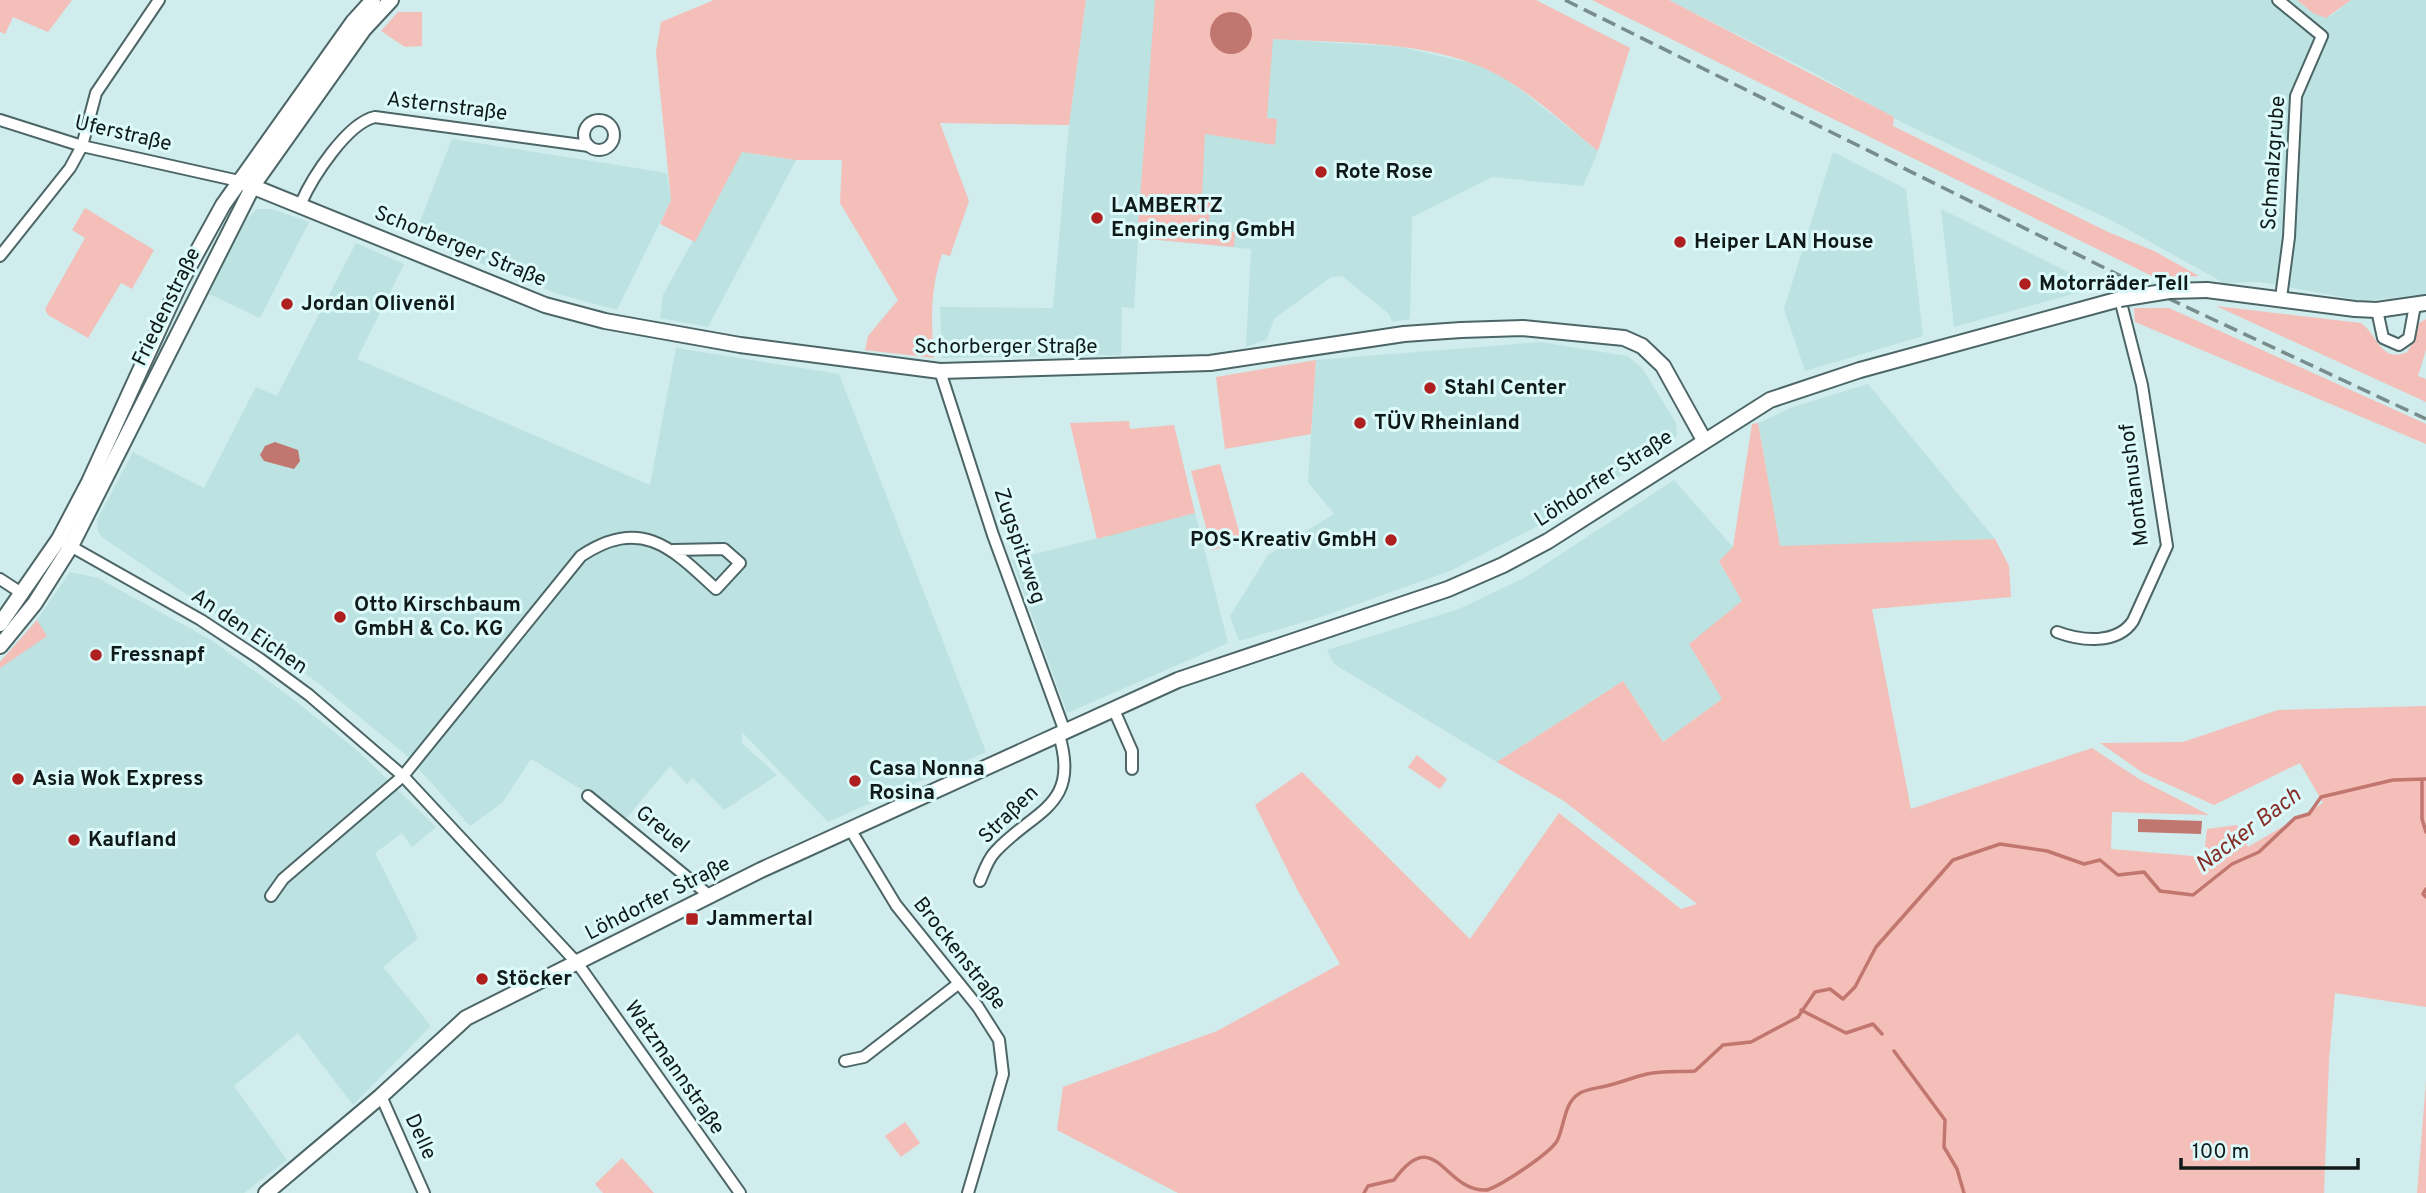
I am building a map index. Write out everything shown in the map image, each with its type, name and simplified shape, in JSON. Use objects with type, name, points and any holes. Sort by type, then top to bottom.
[{"type":"main road","name":"Friedenstraße","points":[[0,646],[35,603],[246,182],[353,22],[373,0]]},
{"type":"main road","name":"Friedenstraße","points":[[246,182],[364,29],[391,0]]},
{"type":"main road","name":"Schorberger Straße","points":[[246,182],[488,284],[605,321],[740,345],[940,372],[1210,363],[1404,334],[1461,330],[1523,328],[1624,338],[1655,357],[1704,440]]},
{"type":"main road","name":"Löhdorfer Straße","points":[[266,1193],[381,1097],[466,1018],[578,964],[710,895],[1114,710],[1223,663],[1448,589],[1503,565],[1548,541],[1704,440],[1788,392],[2120,299],[2169,291],[2207,290],[2377,310],[2420,304]]},
{"type":"main road","name":"Friedenstraße","points":[[0,624],[65,543]]},
{"type":"street","points":[[0,256],[70,168],[82,146],[96,93],[159,0]]},
{"type":"street","name":"Schmalzgrube","points":[[2278,0],[2322,36],[2297,96],[2289,237],[2281,298]]},
{"type":"street","name":"Asternstraße","points":[[300,203],[321,169],[348,134],[364,120],[375,117],[429,122],[589,146]]},
{"type":"street","name":"Uferstraße","points":[[0,120],[82,146],[246,182]]},
{"type":"street","name":"Montanushof","points":[[2057,632],[2076,638],[2092,638],[2116,636],[2124,631],[2133,621],[2167,546],[2142,386],[2120,299]]},
{"type":"street","points":[[2377,310],[2383,338],[2399,345],[2409,338],[2420,304]]},
{"type":"street","name":"Zugspitzweg","points":[[940,372],[1062,734]]},
{"type":"street","points":[[271,896],[283,879],[403,776],[581,556],[602,543],[634,537],[658,542],[673,550],[716,589],[740,563],[724,549],[673,550]]},
{"type":"street","name":"An den Eichen","points":[[65,543],[201,620],[260,659],[339,720],[403,776],[578,964]]},
{"type":"street","points":[[0,579],[23,594]]},
{"type":"street","points":[[1114,710],[1132,751],[1132,769]]},
{"type":"street","name":"Straßen","points":[[980,881],[993,854],[1039,818],[1054,800],[1066,765],[1062,734]]},
{"type":"street","name":"Greuel","points":[[588,796],[710,895]]},
{"type":"street","name":"Brockenstraße","points":[[850,829],[890,896],[995,1030],[1003,1062],[1003,1074],[968,1193]]},
{"type":"street","name":"Watzmannstraße","points":[[578,964],[740,1193]]},
{"type":"street","points":[[845,1061],[864,1057],[958,984]]},
{"type":"street","name":"Delle","points":[[381,1097],[424,1193]]},
{"type":"shaded area","points":[[0,0],[72,0],[48,32],[13,17],[5,34],[0,32]]},
{"type":"shaded area","points":[[714,0],[1086,0],[1069,125],[940,123],[969,201],[950,256],[942,254],[935,280],[932,306],[934,358],[865,350],[868,336],[898,300],[840,203],[842,160],[796,160],[742,152],[695,242],[660,224],[671,200],[656,52],[661,22]]},
{"type":"shaded area","points":[[1086,0],[1260,0],[1273,39],[1401,47],[1475,64],[1508,80],[1598,151],[1583,186],[1492,177],[1412,217],[1410,319],[1392,322],[1389,314],[1342,276],[1331,277],[1274,319],[1267,339],[1246,347],[1251,249],[1138,238],[1134,308],[1122,307],[1121,355],[942,358],[940,307],[1053,308],[1069,125]]},
{"type":"shaded area","points":[[1155,0],[1536,0],[1630,48],[1598,151],[1519,88],[1466,61],[1412,48],[1273,39],[1267,118],[1277,119],[1275,145],[1205,134],[1202,197],[1211,198],[1208,229],[1235,232],[1234,247],[1137,238]]},
{"type":"shaded area","points":[[1592,0],[1669,0],[1894,117],[1893,126],[2108,232],[2154,251],[2199,276],[2156,278]]},
{"type":"shaded area","points":[[1669,0],[2297,0],[2313,13],[2331,16],[2351,0],[2426,0],[2426,294],[2364,301],[2260,282],[2224,283],[2111,220],[1903,123],[1814,73]]},
{"type":"shaded area","points":[[2297,0],[2351,0],[2326,18],[2313,13]]},
{"type":"shaded area","points":[[398,12],[422,12],[422,46],[405,47],[381,31]]},
{"type":"shaded area","points":[[1231,12],[1246,18],[1252,33],[1246,48],[1231,54],[1216,48],[1210,33],[1216,18]]},
{"type":"shaded area","points":[[452,139],[667,173],[671,200],[617,310],[558,294],[414,237]]},
{"type":"shaded area","points":[[742,152],[796,160],[708,327],[660,318],[663,295]]},
{"type":"shaded area","points":[[1833,152],[1906,189],[1923,336],[1805,371],[1784,309]]},
{"type":"shaded area","points":[[85,208],[154,250],[132,289],[121,283],[88,338],[48,315],[45,309],[85,238],[72,230]]},
{"type":"shaded area","points":[[257,209],[272,209],[309,222],[260,318],[209,294],[245,221]]},
{"type":"shaded area","points":[[1941,209],[2098,287],[1954,327]]},
{"type":"shaded area","points":[[356,243],[404,264],[357,359],[650,485],[676,348],[839,374],[986,752],[828,822],[742,732],[742,743],[777,775],[724,810],[693,778],[687,784],[670,766],[623,822],[589,794],[531,759],[502,803],[470,826],[406,755],[317,682],[103,538],[98,531],[97,520],[133,452],[204,488],[256,387],[277,396]]},
{"type":"shaded area","points":[[2216,306],[2361,323],[2385,351],[2398,355],[2407,352],[2415,339],[2419,323],[2426,319],[2426,350],[2418,376],[2426,379],[2426,402]]},
{"type":"shaded area","points":[[2134,308],[2169,308],[2426,424],[2426,444],[2135,322]]},
{"type":"shaded area","points":[[1540,342],[1627,356],[1642,368],[1676,423],[1677,433],[1673,443],[1553,518],[1450,571],[1324,616],[1239,641],[1230,616],[1268,555],[1334,514],[1308,482],[1316,360]]},
{"type":"shaded area","points":[[1316,360],[1311,434],[1225,449],[1216,377]]},
{"type":"shaded area","points":[[1868,384],[1995,539],[1780,547],[1758,423],[1793,407]]},
{"type":"shaded area","points":[[1129,421],[1130,429],[1174,425],[1195,513],[1097,539],[1070,423]]},
{"type":"shaded area","points":[[1758,423],[1780,546],[1995,539],[2009,566],[2011,597],[1872,609],[1911,809],[2092,748],[2139,779],[2209,815],[2112,812],[2111,849],[2204,857],[2207,829],[2237,825],[2248,847],[2323,803],[2300,763],[2214,805],[2143,773],[2100,743],[2183,742],[2278,710],[2426,706],[2426,1007],[2335,993],[2329,1060],[2324,1193],[1178,1193],[1057,1130],[1063,1087],[1217,1031],[1340,964],[1298,891],[1255,805],[1302,772],[1470,939],[1559,813],[1681,909],[1697,904],[1564,801],[1497,762],[1623,681],[1663,742],[1722,699],[1689,644],[1742,601],[1719,561],[1733,547],[1752,424]]},
{"type":"shaded area","points":[[275,442],[298,450],[300,461],[294,469],[264,461],[260,455],[265,446]]},
{"type":"shaded area","points":[[1220,464],[1242,542],[1212,550],[1191,471]]},
{"type":"shaded area","points":[[1674,480],[1733,547],[1719,561],[1742,601],[1722,699],[1663,742],[1623,681],[1497,762],[1334,664],[1327,650],[1459,609],[1526,577]]},
{"type":"shaded area","points":[[1195,513],[1228,643],[1067,713],[1012,560]]},
{"type":"shaded area","points":[[70,572],[98,578],[211,640],[289,696],[358,751],[436,827],[412,847],[402,833],[375,853],[418,938],[383,967],[431,1026],[353,1105],[298,1033],[234,1086],[287,1160],[244,1193],[0,1193],[0,662],[37,620]]},
{"type":"shaded area","points":[[37,620],[47,636],[0,668],[0,662]]},
{"type":"shaded area","points":[[1417,755],[1447,779],[1440,789],[1408,767]]},
{"type":"shaded area","points":[[2138,819],[2202,821],[2201,834],[2138,832]]},
{"type":"shaded area","points":[[2426,1081],[2426,1193],[2417,1193]]},
{"type":"shaded area","points":[[905,1122],[920,1143],[901,1157],[885,1136]]},
{"type":"shaded area","points":[[622,1158],[654,1193],[603,1193],[595,1184]]},
{"type":"waterway","name":"Nacker Bach","points":[[1364,1193],[1368,1186],[1394,1180],[1408,1164],[1420,1158],[1431,1158],[1460,1182],[1472,1188],[1487,1190],[1525,1168],[1552,1147],[1560,1135],[1570,1103],[1580,1093],[1647,1074],[1695,1071],[1723,1045],[1751,1042],[1798,1017],[1815,992],[1830,989],[1843,999],[1855,987],[1876,947],[1953,860],[2000,844],[2047,851],[2084,864],[2100,860],[2118,875],[2144,872],[2160,891],[2193,895],[2232,864],[2259,852],[2295,818],[2309,814],[2321,797],[2393,780],[2426,779]]},
{"type":"waterway","points":[[2422,780],[2422,819],[2426,832]]},
{"type":"waterway","points":[[2426,889],[2423,894],[2426,897]]},
{"type":"waterway","points":[[1801,1010],[1846,1033],[1873,1024],[1882,1034]]},
{"type":"waterway","points":[[1894,1051],[1945,1120],[1944,1147],[1957,1169],[1964,1193]]},
{"type":"railway","points":[[1565,0],[2131,281],[2426,419]]},
{"type":"place","name":"Rote Rose","points":[[1321,172]]},
{"type":"place","name":"LAMBERTZ Engineering GmbH","points":[[1097,218]]},
{"type":"place","name":"Heiper LAN House","points":[[1680,242]]},
{"type":"place","name":"Motorräder Tell","points":[[2025,284]]},
{"type":"place","name":"Jordan Olivenöl","points":[[287,304]]},
{"type":"place","name":"Stahl Center","points":[[1430,388]]},
{"type":"place","name":"TÜV Rheinland","points":[[1360,423]]},
{"type":"place","name":"POS-Kreativ GmbH","points":[[1391,540]]},
{"type":"place","name":"Otto Kirschbaum GmbH & Co. KG","points":[[340,617]]},
{"type":"place","name":"Fressnapf","points":[[96,655]]},
{"type":"place","name":"Asia Wok Express","points":[[18,779]]},
{"type":"place","name":"Casa Nonna Rosina","points":[[855,781]]},
{"type":"place","name":"Kaufland","points":[[74,840]]},
{"type":"place","name":"Jammertal","points":[[692,919]]},
{"type":"place","name":"Stöcker","points":[[482,979]]}]
